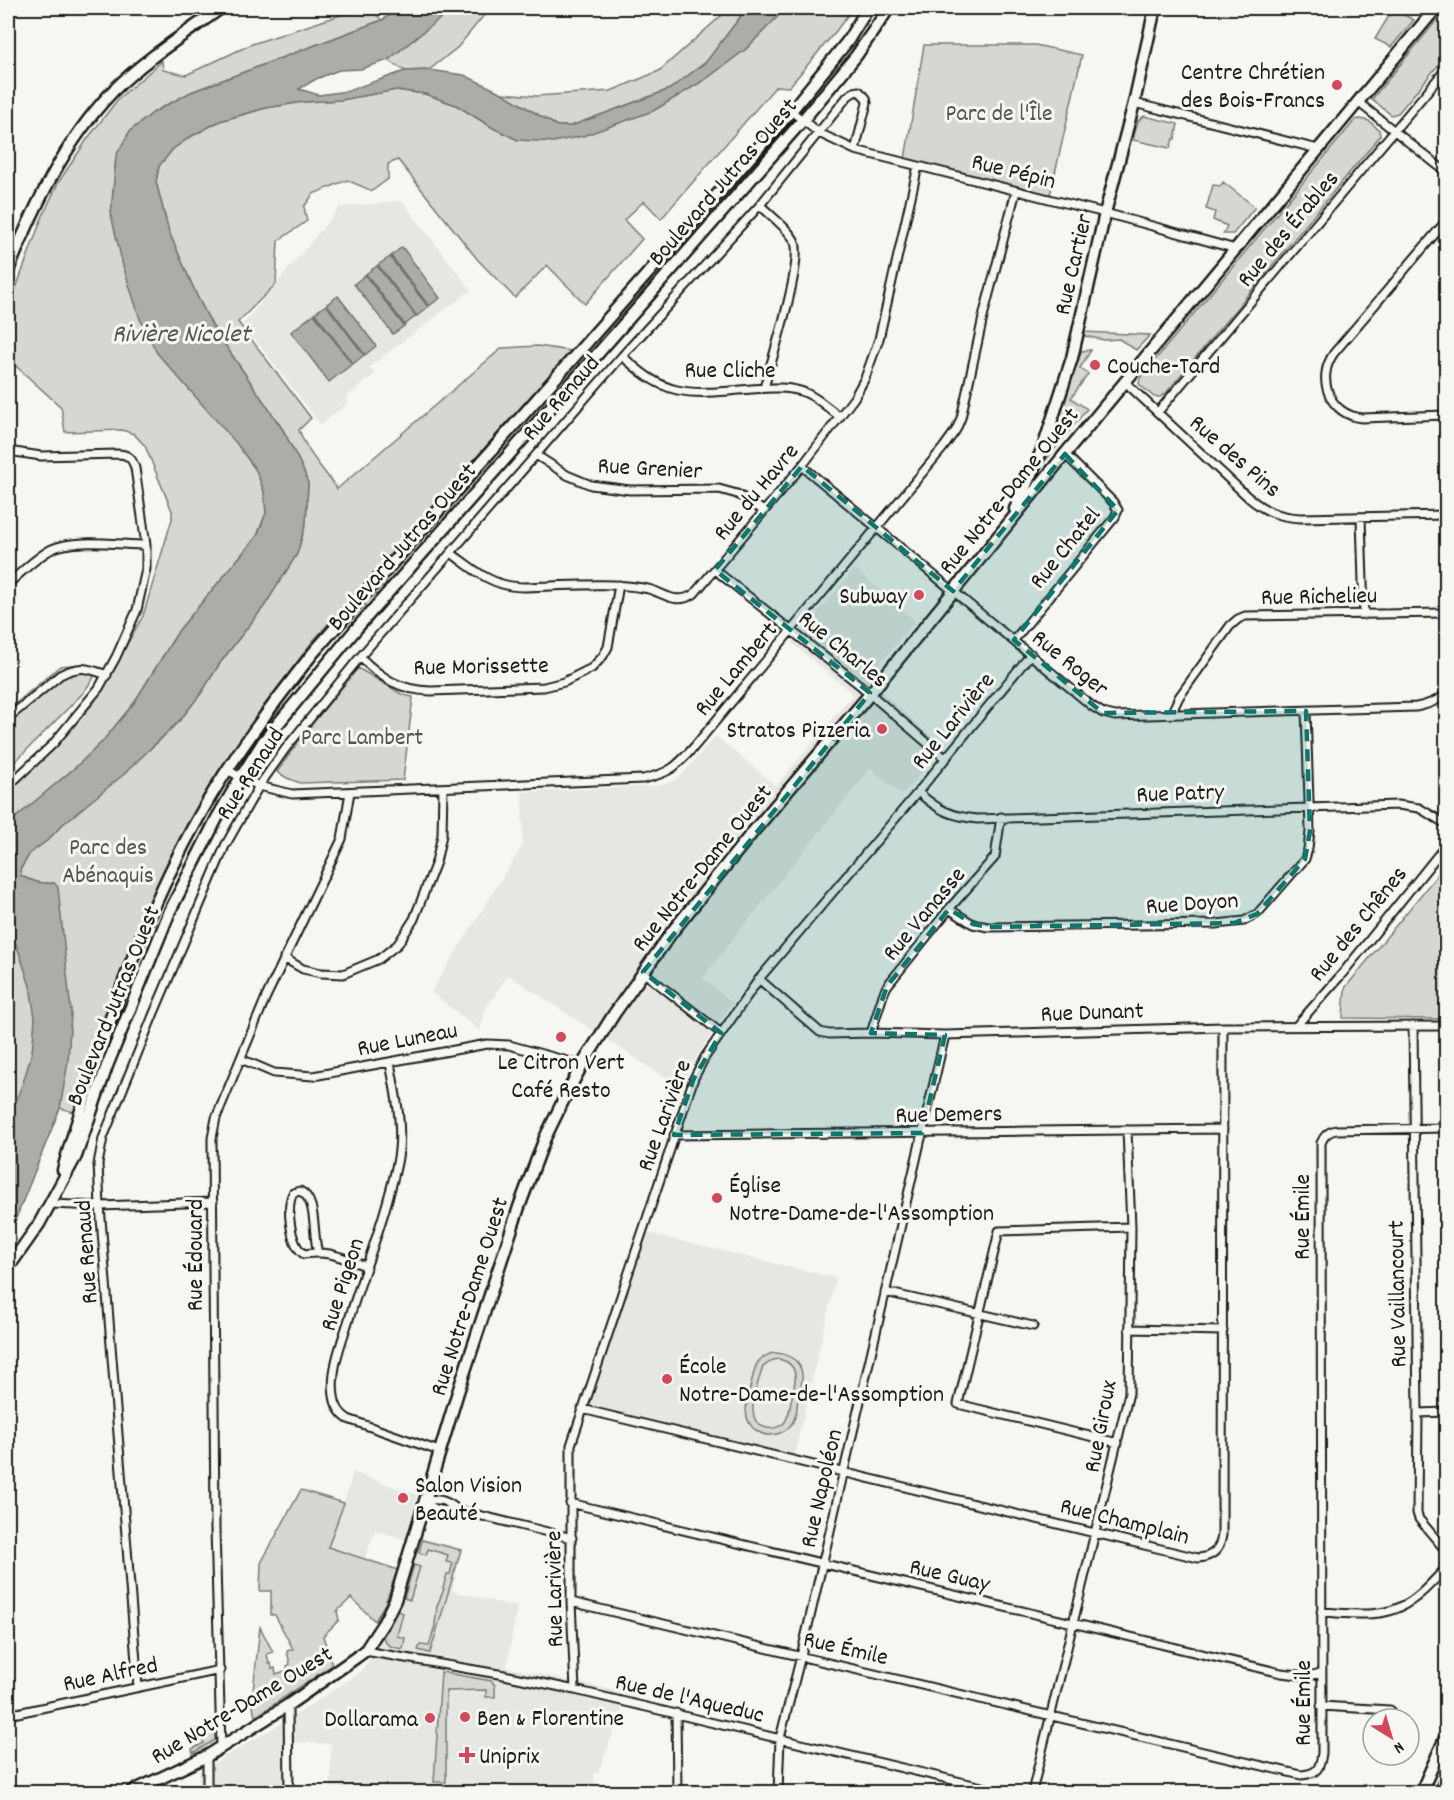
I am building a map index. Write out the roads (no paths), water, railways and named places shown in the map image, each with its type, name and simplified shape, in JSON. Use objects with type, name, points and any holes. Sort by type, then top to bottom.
[{"type":"street","points":[[8,271],[31,215],[47,184],[75,139],[112,92],[148,61],[221,8]]},
{"type":"street","name":"Boulevard Jutras Ouest","points":[[59,1185],[113,1008],[137,946],[156,900],[179,854],[227,770],[274,703],[343,617],[791,111],[847,42],[868,8]]},
{"type":"street","name":"Boulevard Jutras Ouest","points":[[8,1268],[26,1244],[76,1156],[107,1066],[170,911],[241,777],[263,742],[343,644],[803,120],[856,56],[889,8]]},
{"type":"street","name":"Rue Cartier","points":[[1009,523],[1043,448],[1059,403],[1134,103],[1155,8]]},
{"type":"street","name":"Rue Notre-Dame Ouest","points":[[131,1792],[207,1756],[288,1705],[365,1651],[395,1600],[439,1451],[519,1207],[545,1138],[582,1065],[643,972],[752,832],[870,694],[1065,454],[1436,8]]},
{"type":"street","name":"Rue des Érables","points":[[1158,412],[1446,69]]},
{"type":"street","name":"Rue Renaud","points":[[138,1687],[100,1206],[99,1150],[221,856],[259,786],[298,733],[360,657],[622,356],[760,206],[848,96],[859,91],[864,94],[867,104],[855,150]]},
{"type":"street","points":[[1358,102],[1446,172]]},
{"type":"street","points":[[1134,103],[1318,148]]},
{"type":"street","name":"Rue Pépin","points":[[791,111],[819,133],[855,150],[1105,213],[1236,249]]},
{"type":"street","name":"Rue du Havre","points":[[451,553],[487,579],[510,586],[531,588],[618,585],[645,588],[675,600],[687,599],[694,594],[802,466],[854,398],[865,378],[879,339],[918,166]]},
{"type":"street","name":"Rue Lambert","points":[[227,770],[259,786],[291,794],[643,779],[674,769],[792,630],[956,430],[961,418],[984,313],[1016,191]]},
{"type":"street","points":[[760,206],[790,234],[795,242],[797,256],[782,324],[764,388]]},
{"type":"street","points":[[1446,221],[1334,353],[1329,361],[1326,382],[1327,392],[1334,403],[1340,411],[1352,417],[1446,415]]},
{"type":"street","name":"Rue Cliche","points":[[622,356],[651,379],[676,390],[724,391],[764,388],[795,390],[806,393],[840,417]]},
{"type":"street","name":"Rue des Pins","points":[[1125,382],[1248,497],[1270,513],[1301,518],[1446,515]]},
{"type":"street","points":[[8,451],[41,456],[124,454],[133,461],[146,545],[147,569],[137,610],[107,675],[87,704],[53,744],[8,786]]},
{"type":"street","name":"Rue Chatel","points":[[1014,639],[1115,518],[1118,510],[1113,502],[1065,454]]},
{"type":"street","name":"Rue Grenier","points":[[536,455],[567,475],[591,485],[630,490],[719,489],[737,494],[764,511]]},
{"type":"street","name":"Rue Roger","points":[[802,466],[1103,713],[1115,716],[1425,706],[1440,699],[1446,693]]},
{"type":"street","points":[[1361,517],[1364,615]]},
{"type":"street","points":[[8,584],[40,557],[67,544],[146,545]]},
{"type":"street","name":"Rue Charles","points":[[715,570],[792,630],[946,759]]},
{"type":"street","name":"Rue Morissette","points":[[360,657],[385,679],[411,689],[453,690],[554,685],[592,668],[603,656],[611,638],[618,585]]},
{"type":"street","name":"Rue Richelieu","points":[[1171,714],[1179,697],[1230,626],[1245,616],[1446,614]]},
{"type":"street","name":"Rue Larivière","points":[[575,1690],[571,1602],[571,1445],[694,1078],[705,1057],[759,979],[946,759],[1031,654]]},
{"type":"street","points":[[8,718],[60,675],[70,670],[81,667],[107,675]]},
{"type":"street","name":"Rue Doyon","points":[[949,909],[973,924],[988,927],[1216,924],[1244,921],[1257,914],[1305,859],[1308,849],[1310,807],[1306,711]]},
{"type":"street","points":[[284,958],[303,969],[321,974],[343,974],[379,959],[398,944],[414,919],[436,862],[442,835],[443,788]]},
{"type":"street","name":"Rue Édouard","points":[[221,1746],[215,1528],[212,1138],[240,1059],[266,997],[342,839],[350,792]]},
{"type":"street","name":"Rue Patry","points":[[918,792],[940,810],[959,817],[977,819],[1310,807],[1409,806],[1419,808],[1446,824]]},
{"type":"street","name":"Rue Vanasse","points":[[871,1033],[883,995],[888,987],[949,909],[994,857],[1001,817]]},
{"type":"street","name":"Rue des Chênes","points":[[1297,1025],[1342,974],[1446,845]]},
{"type":"street","points":[[643,972],[721,1033]]},
{"type":"street","name":"Rue Dunant","points":[[759,979],[820,1032],[829,1034],[945,1035],[1297,1025],[1446,1026]]},
{"type":"street","name":"Rue Vaillancourt","points":[[1413,1026],[1418,1413],[1417,1513],[1419,1519],[1446,1551]]},
{"type":"street","name":"Rue Champlain","points":[[582,1409],[1198,1558],[1212,1555],[1220,1547],[1222,1535],[1223,1027]]},
{"type":"street","name":"Rue Napoléon","points":[[778,1792],[780,1738],[945,1035]]},
{"type":"street","name":"Rue Luneau","points":[[240,1059],[274,1073],[313,1076],[487,1044],[509,1045],[582,1065]]},
{"type":"street","name":"Rue Pigeon","points":[[390,1063],[397,1104],[399,1154],[386,1207],[335,1365],[334,1396],[336,1405],[348,1419],[439,1451]]},
{"type":"street","name":"Rue Émile","points":[[571,1602],[1301,1775],[1311,1774],[1321,1764],[1321,1143],[1324,1136],[1336,1130],[1446,1128]]},
{"type":"street","name":"Rue Demers","points":[[675,1135],[1223,1129]]},
{"type":"street","name":"Rue Giroux","points":[[1032,1792],[1129,1393],[1131,1227],[1127,1130]]},
{"type":"street","points":[[318,1253],[310,1199],[300,1191],[293,1193],[290,1209],[296,1246],[303,1254],[333,1254],[366,1266]]},
{"type":"street","points":[[50,1204],[100,1206],[213,1202]]},
{"type":"street","points":[[1118,1443],[958,1404],[999,1231],[1131,1227]]},
{"type":"street","points":[[885,1292],[1032,1326]]},
{"type":"street","points":[[1129,1329],[1223,1331]]},
{"type":"street","points":[[1418,1413],[1446,1412]]},
{"type":"street","points":[[424,1501],[432,1508],[444,1511],[458,1510],[572,1538]]},
{"type":"street","name":"Rue Guay","points":[[570,1503],[1281,1673],[1308,1676],[1321,1673]]},
{"type":"street","points":[[1321,1612],[1374,1613],[1402,1607],[1414,1599],[1446,1568]]},
{"type":"street","name":"Rue de l'Aqueduc","points":[[365,1651],[575,1690],[1004,1792]]},
{"type":"street","name":"Rue Alfred","points":[[8,1715],[220,1670]]},
{"type":"street","points":[[288,1705],[290,1792]]},
{"type":"street","points":[[1321,1706],[1361,1708]]},
{"type":"street","points":[[676,1713],[677,1792]]},
{"type":"street","points":[[1421,1792],[1446,1736]]},
{"type":"street","points":[[207,1756],[207,1792]]},
{"type":"street","points":[[1440,1792],[1446,1779]]},
{"type":"water","name":"Rivière Nicolet","points":[[401,8],[453,8],[388,60],[361,69],[339,70],[299,89],[319,95],[347,91],[405,71],[429,70],[464,75],[502,93],[557,126],[571,126],[670,89],[706,62],[747,8],[786,8],[746,49],[706,79],[653,111],[583,136],[553,142],[518,140],[493,128],[456,105],[425,94],[396,90],[341,100],[303,102],[266,108],[220,121],[173,149],[159,166],[156,182],[169,232],[197,296],[213,327],[283,430],[302,467],[308,483],[306,523],[297,554],[265,605],[220,663],[202,692],[181,719],[123,775],[30,853],[20,870],[21,876],[25,878],[42,883],[54,883],[58,887],[71,1012],[68,1062],[60,1108],[15,1221],[8,1231],[8,1120],[32,1053],[35,1018],[30,986],[8,924],[8,824],[102,742],[134,703],[179,630],[257,536],[266,513],[264,491],[256,470],[237,444],[157,353],[140,319],[123,266],[111,215],[116,156],[130,131],[154,112],[191,92],[382,20]]},
{"type":"water","points":[[402,247],[440,298],[429,306],[391,256]]},
{"type":"water","points":[[390,257],[428,307],[417,316],[378,265]]},
{"type":"water","points":[[377,266],[416,316],[405,325],[366,274]]},
{"type":"water","points":[[365,275],[404,326],[393,334],[354,284]]},
{"type":"water","points":[[338,296],[376,346],[365,355],[327,304]]},
{"type":"water","points":[[326,305],[364,355],[353,364],[315,313]]},
{"type":"water","points":[[314,314],[352,364],[329,382],[291,332]]},
{"type":"place","name":"Centre Chrétien des Bois-Francs","points":[[1337,85]]},
{"type":"place","name":"Couche-Tard","points":[[1095,365]]},
{"type":"place","name":"Subway","points":[[919,595]]},
{"type":"place","name":"Stratos Pizzeria","points":[[882,729]]},
{"type":"place","name":"Le Citron Vert Café Resto","points":[[561,1037]]},
{"type":"place","name":"Église Notre-Dame-de-l'Assomption","points":[[717,1198]]},
{"type":"place","name":"École Notre-Dame-de-l'Assomption","points":[[667,1379]]},
{"type":"place","name":"Salon Vision Beauté","points":[[403,1498]]},
{"type":"place","name":"Ben & Florentine","points":[[465,1717]]},
{"type":"place","name":"Dollarama","points":[[430,1718]]},
{"type":"place","name":"Uniprix","points":[[467,1755]]},
{"type":"park label","name":"Parc de l'Île","points":[[999,112]]},
{"type":"park label","name":"Parc Lambert","points":[[362,736]]},
{"type":"park label","name":"Parc des Abénaquis","points":[[108,860]]}]
